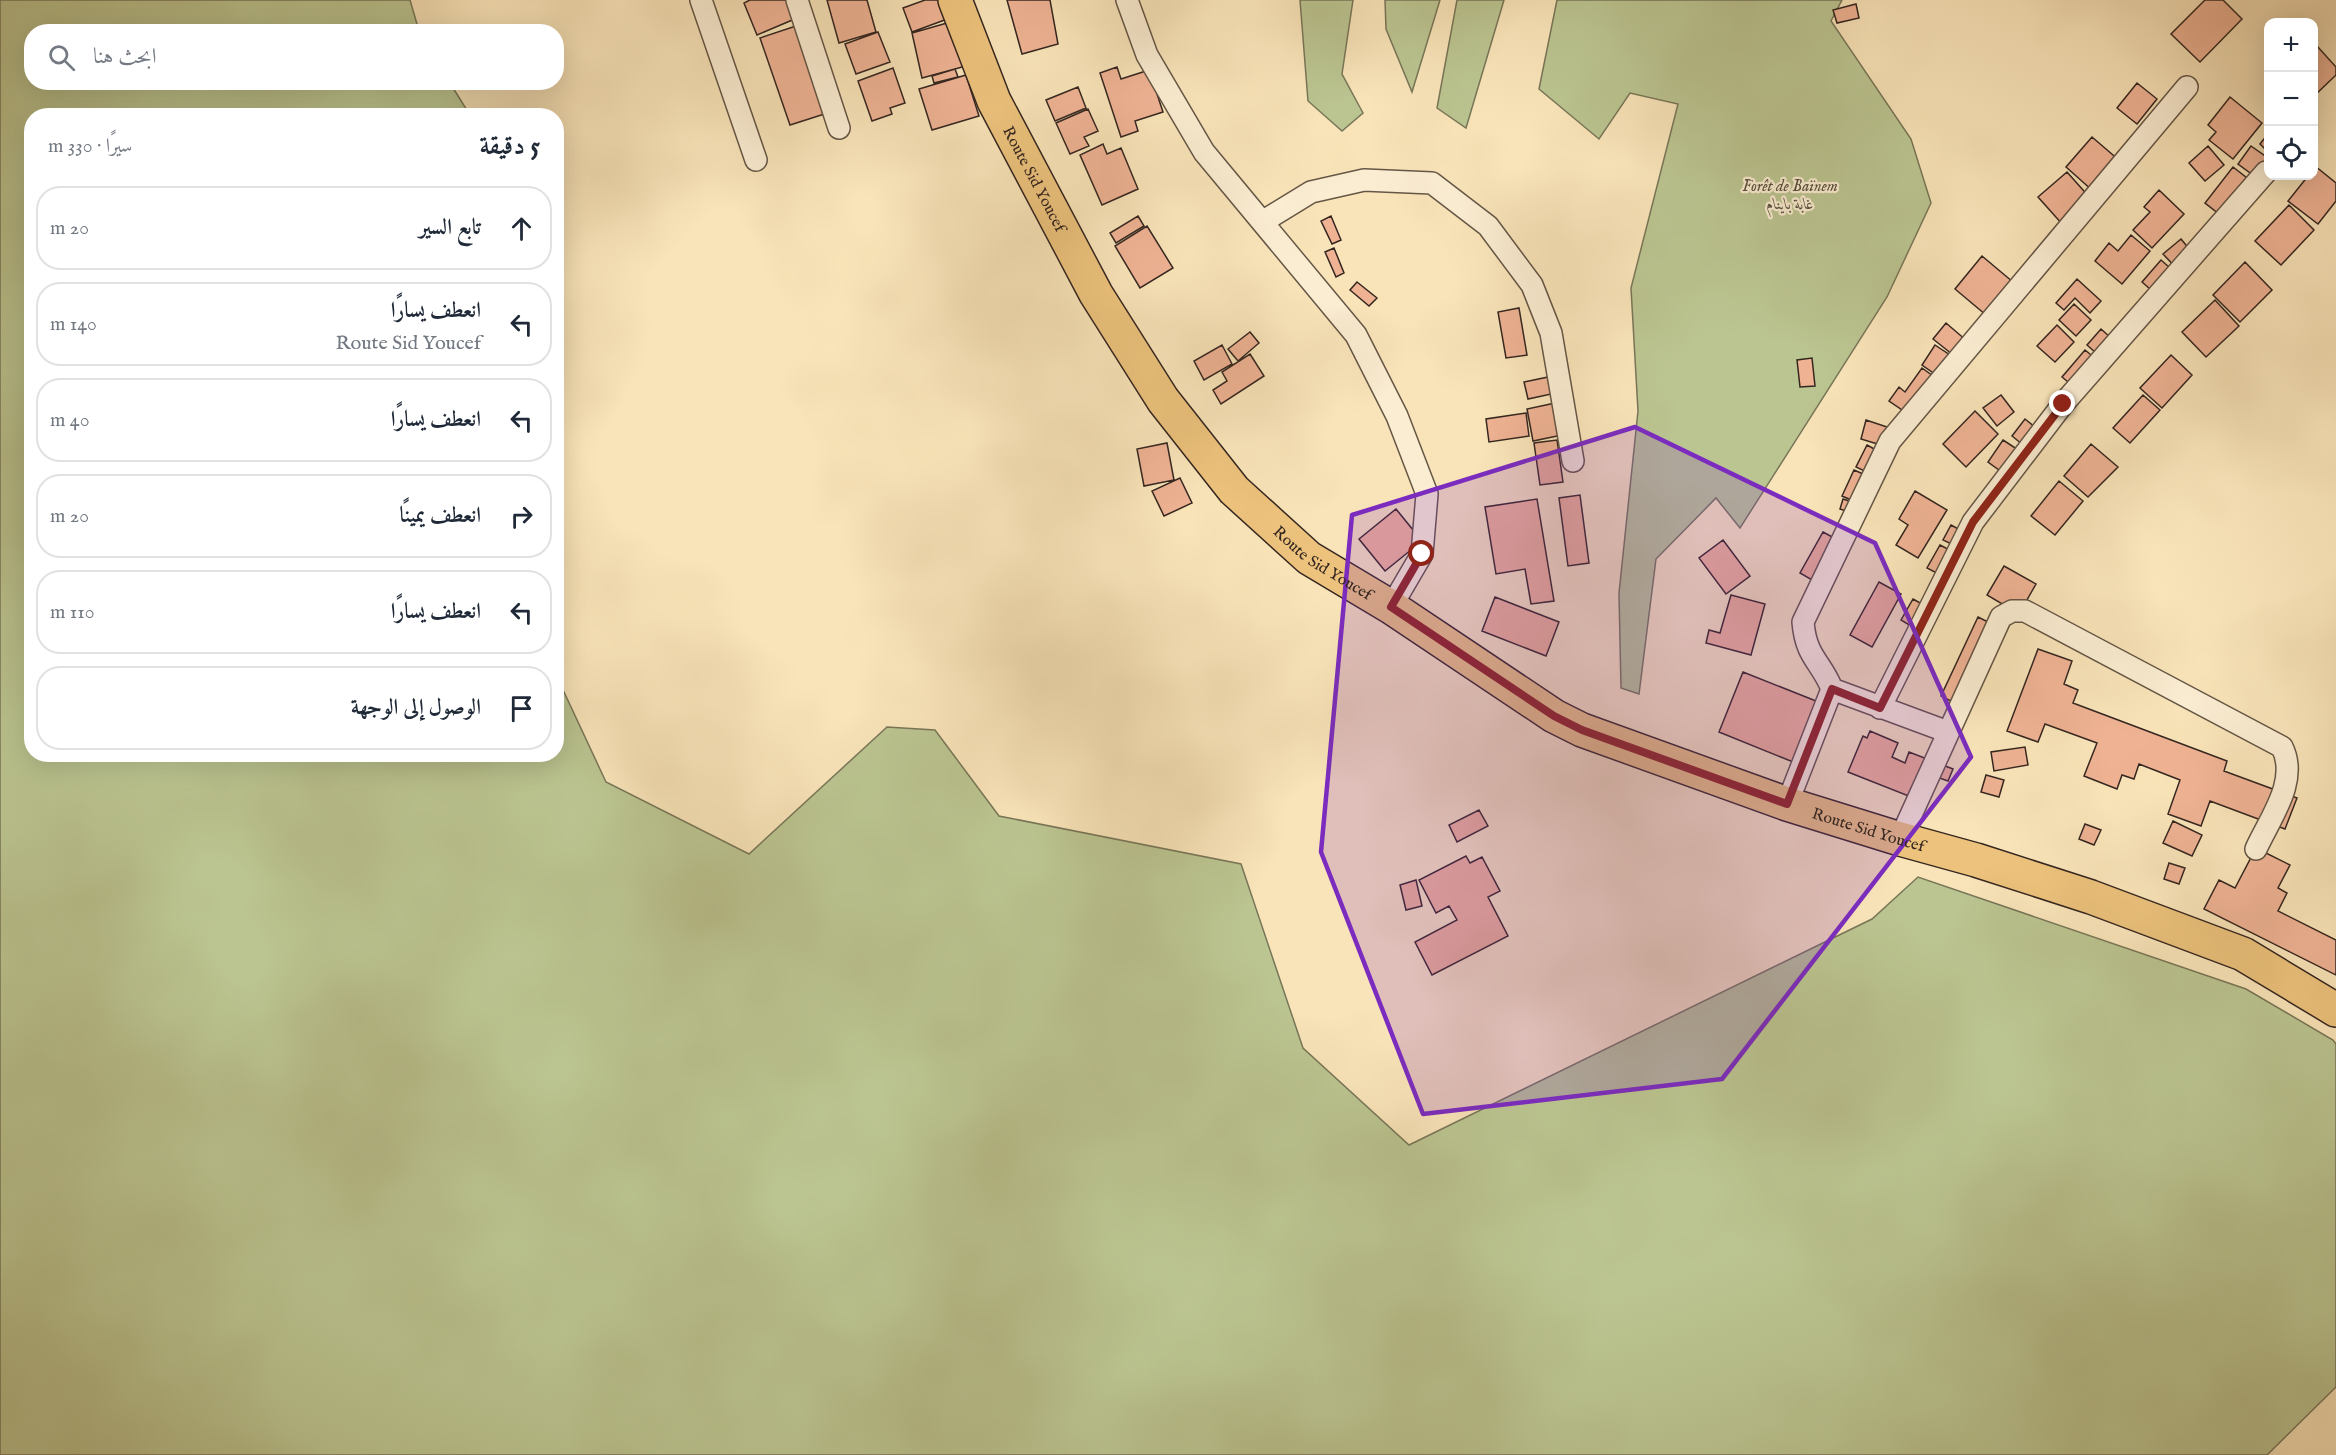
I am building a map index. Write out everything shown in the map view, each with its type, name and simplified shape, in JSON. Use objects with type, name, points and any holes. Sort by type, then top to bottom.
[{"type":"main road","name":"Route Sid Youcef","points":[[955,0],[994,101],[1096,294],[1163,400],[1234,490],[1309,558],[1391,607],[1554,716],[1582,730],[1787,804],[2091,897],[2243,954],[2336,1010]]},
{"type":"street","points":[[701,0],[756,160]]},
{"type":"street","points":[[797,0],[839,128]]},
{"type":"street","points":[[1127,0],[1147,55],[1204,152],[1356,335],[1397,416],[1427,494],[1422,554],[1391,607]]},
{"type":"street","points":[[1787,804],[1832,689],[1827,677],[1813,660],[1804,638],[1803,622],[1890,441],[2187,87]]},
{"type":"street","points":[[1880,708],[1973,522],[2063,404],[2264,174]]},
{"type":"street","points":[[1262,222],[1311,192],[1364,180],[1432,183],[1460,204],[1488,226],[1532,285],[1551,333],[1573,461]]},
{"type":"street","points":[[1900,839],[2001,617],[2012,611],[2025,611],[2282,747],[2288,759],[2289,778],[2256,849]]},
{"type":"street","points":[[1832,689],[1948,732]]},
{"type":"highlighted area","points":[[1635,427],[1875,543],[1971,757],[1722,1079],[1423,1114],[1321,852],[1352,515]]},
{"type":"green space","points":[[0,0],[410,0],[417,24],[24,24],[24,90],[454,90],[466,108],[24,108],[24,762],[564,762],[564,692],[606,782],[749,854],[887,727],[935,730],[999,816],[1241,864],[1303,1048],[1409,1145],[1872,919],[1918,877],[2246,989],[2333,1040],[2336,1044],[2336,1387],[2267,1455],[0,1455]]},
{"type":"green space","points":[[1300,0],[1353,0],[1342,74],[1363,113],[1342,131],[1308,101]]},
{"type":"green space","points":[[1385,0],[1440,0],[1412,92],[1386,29]]},
{"type":"green space","points":[[1457,0],[1504,0],[1466,128],[1437,108]]},
{"type":"green space","name":"Forêt de Baïnem غابة باينام","points":[[1557,0],[1842,0],[1831,21],[1911,139],[1931,203],[1887,297],[1740,528],[1716,498],[1656,559],[1639,694],[1621,688],[1619,593],[1638,411],[1631,288],[1678,104],[1630,93],[1599,139],[1539,89]]},
{"type":"building","points":[[750,0],[790,0],[797,18],[757,35],[744,3]]},
{"type":"building","points":[[827,0],[867,0],[876,32],[839,43]]},
{"type":"building","points":[[925,0],[943,0],[950,18],[912,32],[903,8]]},
{"type":"building","points":[[1007,0],[1050,0],[1058,44],[1022,54]]},
{"type":"building","points":[[2205,0],[2223,0],[2242,19],[2200,62],[2171,34]]},
{"type":"building","points":[[1856,4],[1859,18],[1837,23],[1833,10]]},
{"type":"building","points":[[954,21],[966,66],[922,78],[912,33]]},
{"type":"building","points":[[808,22],[837,110],[790,125],[760,38]]},
{"type":"building","points":[[878,32],[890,62],[856,74],[845,44]]},
{"type":"building","points":[[2318,47],[2336,67],[2336,75],[2318,92]]},
{"type":"building","points":[[1117,67],[1121,79],[1149,70],[1163,112],[1135,121],[1138,131],[1121,137],[1100,73]]},
{"type":"building","points":[[893,68],[905,103],[890,108],[892,114],[872,121],[858,81]]},
{"type":"building","points":[[955,69],[958,77],[934,83],[932,76]]},
{"type":"building","points":[[966,75],[979,116],[932,130],[919,89]]},
{"type":"building","points":[[2137,83],[2157,99],[2137,124],[2117,108]]},
{"type":"building","points":[[1078,87],[1086,108],[1055,121],[1046,100]]},
{"type":"building","points":[[2230,97],[2262,123],[2233,159],[2209,140],[2216,132],[2208,125]]},
{"type":"building","points":[[1088,109],[1098,131],[1084,137],[1089,146],[1070,154],[1056,123]]},
{"type":"building","points":[[2092,137],[2120,161],[2093,191],[2066,167]]},
{"type":"building","points":[[1103,144],[1107,154],[1121,148],[1138,189],[1102,205],[1080,155]]},
{"type":"building","points":[[2208,146],[2224,165],[2205,181],[2189,163]]},
{"type":"building","points":[[2251,146],[2264,155],[2264,165],[2257,178],[2238,164]]},
{"type":"building","points":[[2233,167],[2256,185],[2228,221],[2205,203]]},
{"type":"building","points":[[2318,168],[2336,183],[2336,201],[2318,224],[2288,201],[2305,180],[2318,180]]},
{"type":"building","points":[[2067,172],[2091,199],[2063,225],[2038,197]]},
{"type":"building","points":[[2159,190],[2184,214],[2152,248],[2133,230],[2150,212],[2144,207]]},
{"type":"building","points":[[2289,205],[2314,230],[2281,265],[2255,241]]},
{"type":"building","points":[[1138,216],[1144,226],[1116,243],[1110,233]]},
{"type":"building","points":[[1331,216],[1341,240],[1332,244],[1321,221]]},
{"type":"building","points":[[1147,226],[1173,268],[1140,288],[1115,246]]},
{"type":"building","points":[[2131,235],[2150,251],[2122,284],[2095,261],[2109,243],[2118,251]]},
{"type":"building","points":[[2181,239],[2195,256],[2179,271],[2163,254]]},
{"type":"building","points":[[1334,248],[1344,273],[1336,277],[1325,252]]},
{"type":"building","points":[[1982,256],[2013,282],[1986,315],[1955,289]]},
{"type":"building","points":[[2161,260],[2178,275],[2159,297],[2142,282]]},
{"type":"building","points":[[2245,262],[2272,290],[2240,322],[2213,295]]},
{"type":"building","points":[[2077,279],[2101,301],[2090,313],[2075,298],[2064,310],[2056,303]]},
{"type":"building","points":[[1357,282],[1377,298],[1369,306],[1350,290]]},
{"type":"building","points":[[2215,300],[2239,326],[2206,357],[2182,332]]},
{"type":"building","points":[[2074,304],[2091,320],[2076,336],[2059,320]]},
{"type":"building","points":[[1519,308],[1527,355],[1506,358],[1498,312]]},
{"type":"building","points":[[1946,323],[1974,347],[1962,362],[1933,339]]},
{"type":"building","points":[[2057,325],[2074,342],[2055,362],[2037,346]]},
{"type":"building","points":[[2101,329],[2119,345],[2105,361],[2087,345]]},
{"type":"building","points":[[1250,332],[1259,343],[1238,361],[1228,349]]},
{"type":"building","points":[[1222,345],[1232,364],[1204,380],[1194,361]]},
{"type":"building","points":[[1935,345],[1956,359],[1942,379],[1922,365]]},
{"type":"building","points":[[2085,350],[2102,364],[2079,391],[2062,377]]},
{"type":"building","points":[[1250,354],[1264,376],[1221,404],[1213,390],[1227,381],[1222,372]]},
{"type":"building","points":[[2171,355],[2192,375],[2162,408],[2140,388]]},
{"type":"building","points":[[1812,358],[1815,386],[1800,387],[1797,360]]},
{"type":"building","points":[[1922,368],[1940,381],[1914,418],[1889,401],[1899,387],[1905,392]]},
{"type":"building","points":[[1553,376],[1556,393],[1528,399],[1524,382]]},
{"type":"building","points":[[2001,395],[2014,412],[1997,426],[1983,408]]},
{"type":"building","points":[[2143,395],[2160,410],[2130,443],[2113,428]]},
{"type":"building","points":[[1560,402],[1567,434],[1533,441],[1527,409]]},
{"type":"building","points":[[1975,411],[1998,434],[1966,467],[1943,444]]},
{"type":"building","points":[[1526,413],[1529,436],[1489,442],[1486,419]]},
{"type":"building","points":[[2025,419],[2041,432],[2028,449],[2012,436]]},
{"type":"building","points":[[1866,420],[1899,431],[1894,449],[1861,439]]},
{"type":"building","points":[[1557,440],[1563,482],[1540,485],[1534,443]]},
{"type":"building","points":[[2003,440],[2026,455],[2010,478],[1988,462]]},
{"type":"building","points":[[1167,443],[1174,480],[1144,486],[1137,449]]},
{"type":"building","points":[[2091,444],[2118,467],[2088,497],[2064,476]]},
{"type":"building","points":[[1867,445],[1887,456],[1877,477],[1856,467]]},
{"type":"building","points":[[1854,470],[1877,480],[1865,506],[1842,496]]},
{"type":"building","points":[[1180,478],[1192,503],[1164,516],[1152,491]]},
{"type":"building","points":[[2059,481],[2083,501],[2055,535],[2031,516]]},
{"type":"building","points":[[1915,491],[1947,510],[1918,558],[1896,545],[1908,525],[1899,519]]},
{"type":"building","points":[[1580,495],[1589,563],[1568,566],[1559,498]]},
{"type":"building","points":[[1537,499],[1554,601],[1531,604],[1525,569],[1496,574],[1485,507]]},
{"type":"building","points":[[1843,499],[1864,506],[1861,516],[1840,509]]},
{"type":"building","points":[[1396,509],[1422,541],[1385,571],[1359,539]]},
{"type":"building","points":[[1951,525],[1973,537],[1966,551],[1943,540]]},
{"type":"building","points":[[1823,532],[1847,545],[1824,587],[1800,573]]},
{"type":"building","points":[[1723,540],[1750,576],[1726,594],[1699,558]]},
{"type":"building","points":[[1940,545],[1961,556],[1948,579],[1927,568]]},
{"type":"building","points":[[2004,566],[2036,584],[2019,614],[1987,595]]},
{"type":"building","points":[[1879,582],[1901,594],[1872,647],[1850,635]]},
{"type":"building","points":[[1731,595],[1765,604],[1751,655],[1706,643],[1709,630],[1720,633]]},
{"type":"building","points":[[1495,597],[1559,622],[1546,656],[1482,631]]},
{"type":"building","points":[[1913,599],[1931,609],[1919,631],[1901,620]]},
{"type":"building","points":[[1978,617],[2004,630],[1964,708],[1941,696]]},
{"type":"building","points":[[2038,649],[2072,661],[2064,684],[2078,690],[2073,703],[2227,761],[2224,771],[2297,798],[2285,829],[2210,801],[2201,826],[2168,814],[2180,780],[2139,764],[2134,779],[2122,775],[2117,789],[2084,776],[2097,743],[2045,724],[2038,742],[2007,731]]},
{"type":"building","points":[[1743,672],[1826,705],[1803,766],[1719,732]]},
{"type":"building","points":[[1870,731],[1898,743],[1892,757],[1905,763],[1909,752],[1953,769],[1948,781],[1937,777],[1911,797],[1848,772],[1863,736],[1867,738]]},
{"type":"building","points":[[2025,747],[2028,765],[1994,771],[1991,752]]},
{"type":"building","points":[[1986,775],[2004,780],[1999,797],[1981,792]]},
{"type":"building","points":[[1479,810],[1488,826],[1457,842],[1449,825]]},
{"type":"building","points":[[2173,821],[2202,835],[2192,856],[2163,843]]},
{"type":"building","points":[[2085,824],[2101,830],[2094,845],[2079,839]]},
{"type":"building","points":[[2256,848],[2290,865],[2278,888],[2287,893],[2278,911],[2336,940],[2336,975],[2204,909],[2219,880],[2235,888]]},
{"type":"building","points":[[1466,856],[1470,863],[1482,857],[1500,891],[1488,897],[1508,936],[1432,975],[1415,942],[1457,920],[1449,906],[1436,913],[1419,880]]},
{"type":"building","points":[[2169,863],[2185,868],[2179,884],[2164,879]]},
{"type":"building","points":[[1416,880],[1422,906],[1406,910],[1400,885]]},
{"type":"route","points":[[1422,554],[1391,607],[1554,716],[1582,730],[1787,804],[1832,689],[1880,708],[1973,522],[2063,404]]}]
